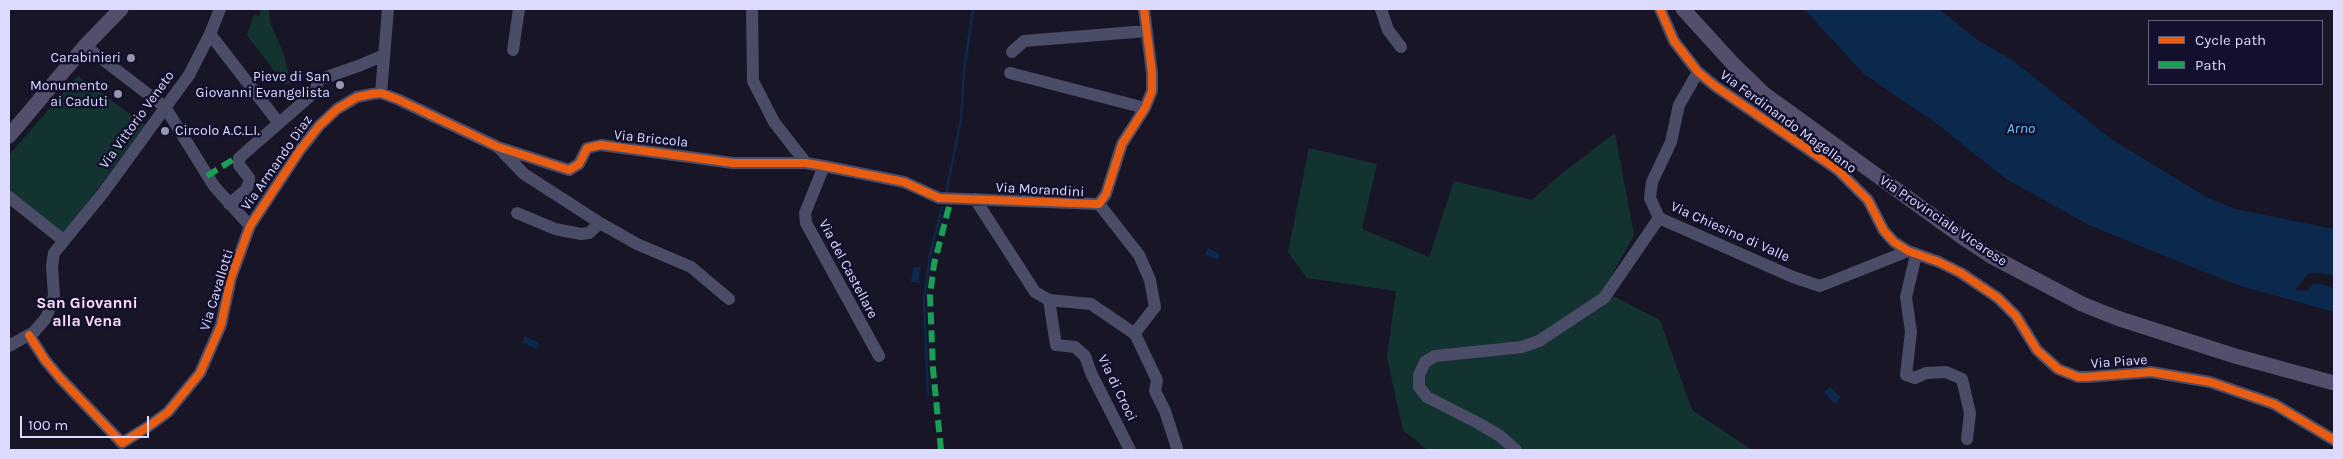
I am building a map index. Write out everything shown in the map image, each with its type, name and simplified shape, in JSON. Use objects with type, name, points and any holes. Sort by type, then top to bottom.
[{"type":"main road","points":[[9,136],[85,46],[121,9]]},
{"type":"main road","name":"Via Provinciale Vicarese","points":[[1683,9],[1734,65],[1770,98],[1954,232],[1991,256],[2082,304],[2116,318],[2235,356],[2334,383]]},
{"type":"street","name":"Via Vittorio Veneto","points":[[9,346],[41,326],[52,304],[54,287],[52,255],[103,192],[189,75],[210,34],[220,9]]},
{"type":"street","points":[[381,94],[388,9]]},
{"type":"street","points":[[513,50],[519,9]]},
{"type":"street","points":[[752,9],[754,81],[774,122],[806,163]]},
{"type":"street","name":"Via Morandini","points":[[824,166],[904,182],[932,196],[951,199],[1099,204],[1106,194],[1122,144],[1144,108],[1153,84],[1144,9]]},
{"type":"street","points":[[1381,9],[1388,30],[1401,47]]},
{"type":"street","name":"Via Ferdinando Magellano","points":[[1660,9],[1674,41],[1698,72],[1715,86],[1838,170],[1868,200],[1889,238],[1912,253]]},
{"type":"street","points":[[1012,52],[1024,41],[1147,30]]},
{"type":"street","points":[[210,34],[278,122]]},
{"type":"street","points":[[85,46],[164,107],[207,176],[229,204],[250,226]]},
{"type":"street","points":[[229,204],[246,190],[248,186],[249,178],[239,165],[239,158],[262,135],[274,128],[278,122],[316,89],[318,80],[384,55]]},
{"type":"street","name":"Via Chiesino di Valle","points":[[1698,72],[1679,105],[1671,142],[1652,182],[1650,198],[1659,218],[1793,277],[1820,286],[1912,253]]},
{"type":"street","points":[[1010,73],[1144,108]]},
{"type":"street","name":"Via Briccola","points":[[381,94],[414,105],[498,146],[569,170],[579,164],[587,148],[601,146],[645,153],[692,156],[733,162],[806,163],[824,166]]},
{"type":"street","name":"Via Armando Diaz","points":[[250,226],[319,126],[337,109],[351,100],[364,95],[381,94]]},
{"type":"street","points":[[498,146],[524,174],[600,223],[637,244],[691,267],[729,299]]},
{"type":"street","name":"Via del Castellare","points":[[824,166],[805,213],[806,223],[879,356]]},
{"type":"street","points":[[9,197],[64,240]]},
{"type":"street","points":[[975,199],[1028,285],[1040,296],[1049,300],[1091,304],[1134,334],[1157,380],[1155,391],[1165,411],[1177,448]]},
{"type":"street","points":[[1099,204],[1139,255],[1150,280],[1154,307],[1134,334]]},
{"type":"street","points":[[517,213],[555,229],[582,234],[589,233],[600,223]]},
{"type":"street","points":[[1516,450],[1500,436],[1427,397],[1419,388],[1419,375],[1425,362],[1435,356],[1522,347],[1539,341],[1604,298],[1659,218]]},
{"type":"street","name":"Via Cavallotti","points":[[29,335],[45,360],[122,442],[168,412],[200,373],[221,325],[230,278],[250,226]]},
{"type":"street","points":[[1912,253],[1906,297],[1911,332],[1906,374],[1915,378],[1926,373],[1946,372],[1962,378],[1970,413],[1968,439]]},
{"type":"street","name":"Via Piave","points":[[1912,253],[1939,262],[1984,287],[2011,309],[2037,350],[2058,369],[2087,377],[2151,372],[2210,382],[2274,404],[2334,440]]},
{"type":"street","name":"Via di Croci","points":[[1049,300],[1056,345],[1075,347],[1085,356],[1091,373],[1130,450]]},
{"type":"green space","points":[[261,9],[269,9],[270,22],[284,55],[291,83],[285,85],[247,35],[254,15],[259,16]]},
{"type":"green space","points":[[78,76],[145,125],[63,235],[9,193],[9,155]]},
{"type":"green space","points":[[1615,133],[1634,235],[1603,291],[1660,320],[1692,410],[1752,450],[1427,450],[1403,430],[1387,357],[1396,291],[1307,278],[1288,252],[1309,148],[1377,164],[1362,229],[1429,257],[1454,181],[1532,200],[1561,174]]},
{"type":"water","name":"Arno","points":[[1804,9],[1939,9],[1979,41],[2011,59],[2111,139],[2208,198],[2236,209],[2334,229],[2334,275],[2308,274],[2295,290],[2307,291],[2313,284],[2334,288],[2334,312],[2241,286],[2199,270],[2089,225],[2006,179],[1937,124],[1864,74]]},
{"type":"water","points":[[1208,248],[1220,254],[1218,260],[1205,254]]},
{"type":"water","points":[[913,267],[920,267],[919,280],[921,283],[911,282]]},
{"type":"water","points":[[525,336],[539,343],[536,349],[522,342]]},
{"type":"water","points":[[1830,387],[1841,398],[1834,404],[1824,392]]},
{"type":"waterway","points":[[946,193],[961,120],[964,72],[973,9]]},
{"type":"waterway","points":[[928,394],[924,301],[930,255],[942,208]]},
{"type":"marked path","points":[[207,176],[234,159]]},
{"type":"marked path","points":[[941,450],[933,369],[930,296],[934,264],[951,199]]},
{"type":"cycle path","points":[[29,335],[45,360],[60,378],[122,443],[149,426],[168,412],[200,373],[221,325],[231,278],[250,226],[300,150],[319,126],[337,109],[357,97],[372,94],[381,93],[397,99],[498,147],[569,170],[579,164],[587,148],[601,145],[733,163],[806,163],[904,182],[939,198],[1099,204],[1106,194],[1122,144],[1145,108],[1152,91],[1152,73],[1144,9]]},
{"type":"cycle path","points":[[1660,9],[1674,41],[1698,72],[1715,86],[1838,170],[1868,200],[1884,231],[1894,242],[1908,251],[1939,262],[1961,273],[1998,298],[2016,316],[2037,350],[2058,369],[2078,377],[2151,372],[2210,382],[2274,404],[2334,440]]},
{"type":"place","name":"Carabinieri","points":[[131,58]]},
{"type":"place","name":"Pieve di San Giovanni Evangelista","points":[[340,85]]},
{"type":"place","name":"Monumento ai Caduti","points":[[118,94]]},
{"type":"place","name":"Circolo A.C.L.I.","points":[[165,131]]},
{"type":"district","name":"San Giovanni alla Vena","points":[[87,312]]}]
